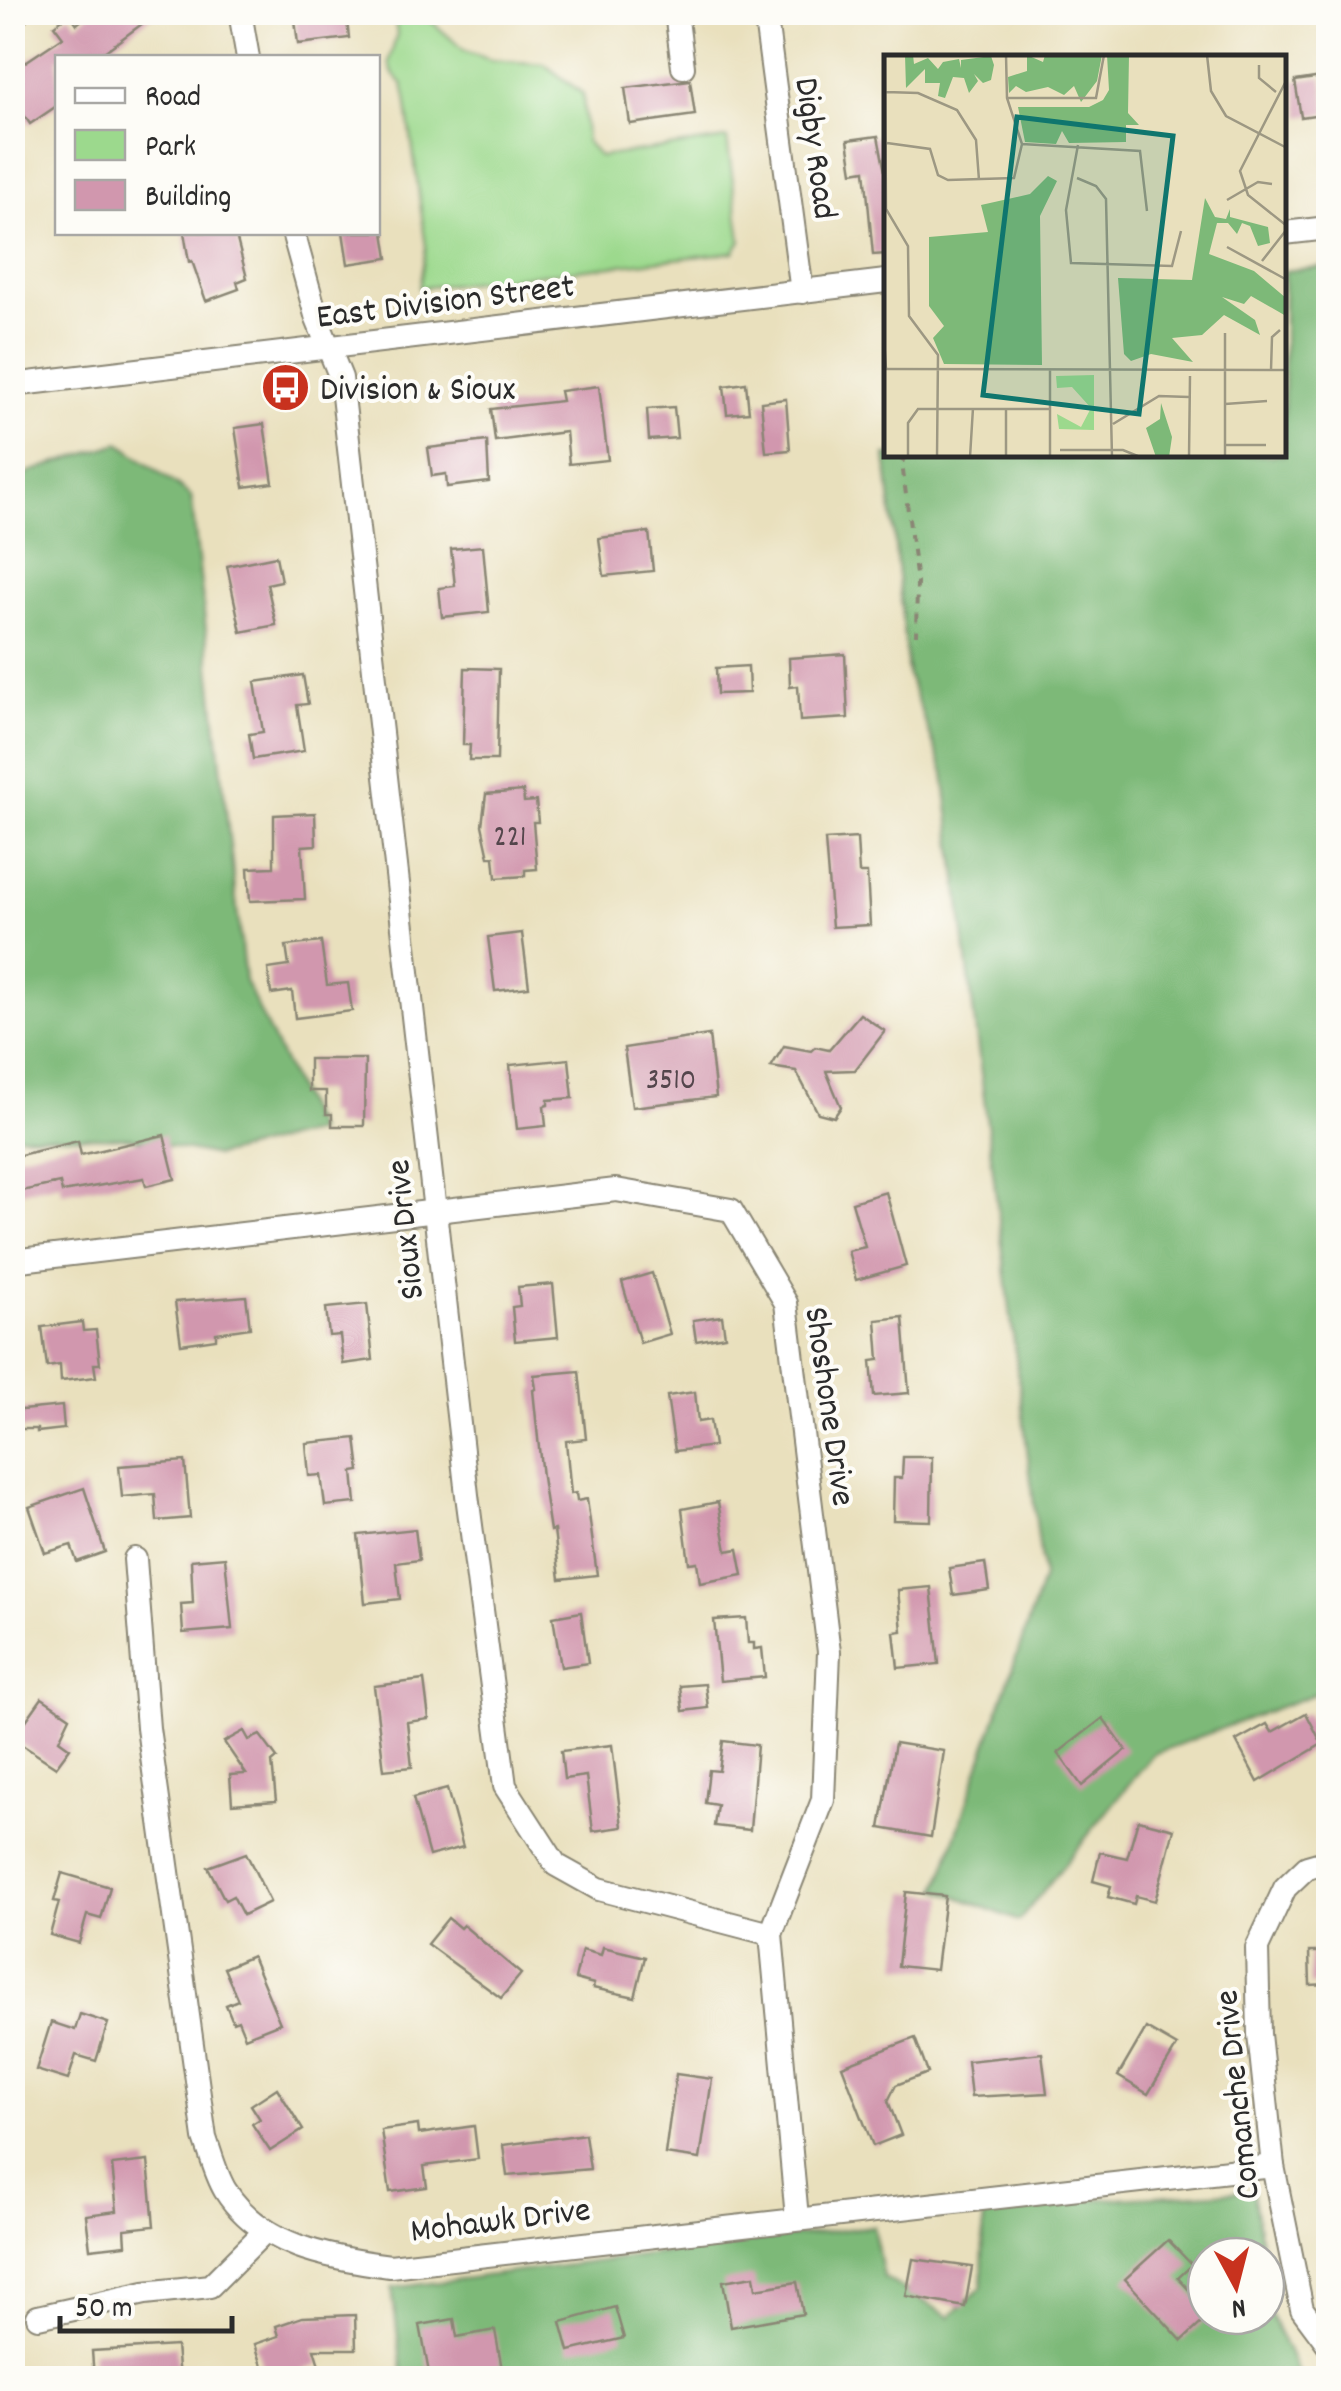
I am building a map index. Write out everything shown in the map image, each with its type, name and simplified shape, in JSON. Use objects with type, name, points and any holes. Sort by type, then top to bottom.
[{"type":"street","points":[[240,12],[247,55]]},
{"type":"street","points":[[676,12],[683,67]]},
{"type":"street","name":"Digby Road","points":[[765,12],[802,292]]},
{"type":"street","points":[[1286,233],[1328,228]]},
{"type":"street","name":"Sioux Drive","points":[[294,235],[342,389],[467,1495],[505,1786],[556,1866],[599,1890],[771,1934]]},
{"type":"street","name":"East Division Street","points":[[12,386],[884,282]]},
{"type":"street","name":"Shoshone Drive","points":[[12,1261],[616,1190],[731,1210],[786,1302],[829,1652],[823,1800],[771,1934],[797,2218]]},
{"type":"street","name":"Mohawk Drive","points":[[135,1559],[148,1728],[205,2138],[225,2190],[264,2232],[333,2258],[390,2266],[1273,2166]]},
{"type":"street","name":"Comanche Drive","points":[[1328,1861],[1306,1867],[1285,1888],[1257,1948],[1259,2034],[1273,2166],[1302,2309],[1328,2344]]},
{"type":"street","points":[[38,2317],[145,2293],[210,2286],[264,2232]]},
{"type":"path","points":[[904,458],[917,582],[916,636]]},
{"type":"green space","points":[[394,13],[422,13],[465,51],[491,60],[544,64],[583,94],[586,141],[599,157],[727,139],[741,240],[734,252],[419,288],[426,247],[406,98],[403,84],[393,74],[389,62],[397,34]]},
{"type":"green space","points":[[1328,266],[1328,1689],[1153,1754],[1019,1921],[938,1889],[1043,1578],[944,773],[908,676],[886,458],[1286,458],[1286,271]]},
{"type":"green space","points":[[120,443],[191,496],[245,981],[317,1132],[216,1156],[132,1138],[13,1135],[13,484],[33,471]]},
{"type":"green space","points":[[1253,2191],[1260,2236],[1186,2236],[1186,2336],[1280,2336],[1300,2378],[403,2378],[392,2288],[873,2226],[883,2277],[950,2317],[982,2287],[984,2205]]},
{"type":"building","points":[[92,12],[158,12],[100,55],[55,55],[55,107],[30,124],[24,115],[12,123],[12,71],[63,37],[54,25],[70,14],[77,24]]},
{"type":"building","points":[[294,12],[346,12],[349,38],[298,44]]},
{"type":"building","points":[[1322,77],[1328,113],[1301,117],[1295,81]]},
{"type":"building","points":[[690,80],[695,115],[630,124],[625,88]]},
{"type":"building","points":[[878,136],[884,167],[884,254],[873,255],[865,170],[853,172],[848,140]]},
{"type":"building","points":[[384,232],[388,258],[348,264],[343,235]]},
{"type":"building","points":[[184,235],[236,235],[247,278],[237,282],[239,289],[206,301],[192,261],[189,262]]},
{"type":"building","points":[[746,383],[749,412],[727,414],[724,386]]},
{"type":"building","points":[[599,386],[608,460],[569,464],[566,432],[495,441],[491,409],[562,401],[560,391]]},
{"type":"building","points":[[786,399],[790,450],[766,452],[761,402]]},
{"type":"building","points":[[674,407],[677,438],[649,440],[647,409]]},
{"type":"building","points":[[264,424],[273,483],[244,487],[235,428]]},
{"type":"building","points":[[487,441],[489,482],[447,487],[446,474],[432,476],[428,448]]},
{"type":"building","points":[[649,532],[653,571],[604,576],[599,538]]},
{"type":"building","points":[[483,546],[489,612],[442,617],[439,588],[455,586],[451,549]]},
{"type":"building","points":[[276,556],[281,581],[267,584],[276,625],[241,632],[227,566]]},
{"type":"building","points":[[845,654],[848,718],[800,721],[798,686],[790,687],[789,658]]},
{"type":"building","points":[[748,666],[749,693],[717,694],[716,668]]},
{"type":"building","points":[[465,668],[499,669],[497,760],[469,760],[470,745],[463,745]]},
{"type":"building","points":[[303,675],[308,704],[297,705],[304,751],[253,759],[249,734],[263,732],[255,682]]},
{"type":"building","points":[[523,791],[524,802],[536,801],[538,822],[533,822],[537,869],[525,870],[525,876],[496,878],[494,857],[489,857],[482,825],[486,794]]},
{"type":"building","points":[[315,813],[316,845],[302,846],[305,899],[250,901],[248,868],[274,867],[274,815]]},
{"type":"building","points":[[857,838],[859,873],[867,873],[870,925],[832,927],[825,840]]},
{"type":"building","points":[[522,933],[529,987],[495,991],[488,937]]},
{"type":"building","points":[[321,942],[327,985],[348,983],[352,1011],[295,1018],[292,991],[271,994],[268,969],[289,966],[286,946]]},
{"type":"building","points":[[860,1014],[885,1031],[855,1070],[826,1071],[841,1107],[834,1117],[818,1113],[796,1071],[771,1067],[784,1046],[829,1050]]},
{"type":"building","points":[[709,1035],[716,1097],[632,1107],[624,1048]]},
{"type":"building","points":[[309,1059],[365,1059],[364,1126],[332,1126],[332,1114],[326,1114],[326,1091],[309,1091]]},
{"type":"building","points":[[569,1059],[573,1098],[548,1100],[544,1106],[546,1126],[517,1129],[510,1065]]},
{"type":"building","points":[[164,1135],[175,1179],[146,1186],[144,1178],[62,1192],[60,1183],[12,1193],[12,1157],[78,1141],[81,1155]]},
{"type":"building","points":[[886,1192],[906,1266],[856,1280],[848,1251],[865,1247],[852,1202]]},
{"type":"building","points":[[652,1273],[670,1334],[640,1343],[622,1282]]},
{"type":"building","points":[[553,1284],[558,1337],[515,1341],[512,1307],[520,1306],[518,1287]]},
{"type":"building","points":[[246,1296],[250,1328],[216,1333],[216,1339],[181,1344],[175,1302]]},
{"type":"building","points":[[367,1304],[373,1360],[343,1364],[340,1335],[329,1336],[326,1308]]},
{"type":"building","points":[[722,1316],[725,1336],[696,1341],[693,1320]]},
{"type":"building","points":[[903,1317],[909,1393],[874,1396],[871,1361],[879,1360],[876,1320]]},
{"type":"building","points":[[82,1322],[83,1331],[96,1330],[100,1364],[94,1364],[96,1377],[61,1381],[60,1365],[47,1367],[42,1327]]},
{"type":"building","points":[[579,1371],[586,1439],[566,1441],[571,1494],[576,1493],[577,1501],[587,1499],[597,1575],[560,1579],[542,1477],[534,1375]]},
{"type":"building","points":[[695,1392],[698,1422],[710,1420],[714,1446],[675,1451],[667,1396]]},
{"type":"building","points":[[62,1406],[64,1429],[12,1429],[12,1411]]},
{"type":"building","points":[[356,1438],[360,1471],[353,1472],[356,1503],[325,1506],[321,1475],[309,1476],[306,1443]]},
{"type":"building","points":[[903,1457],[932,1457],[931,1521],[893,1520],[894,1478],[902,1478]]},
{"type":"building","points":[[185,1461],[190,1518],[157,1521],[155,1494],[122,1497],[119,1466]]},
{"type":"building","points":[[84,1488],[105,1552],[77,1562],[71,1545],[45,1553],[29,1507]]},
{"type":"building","points":[[718,1502],[727,1551],[738,1549],[743,1575],[700,1583],[697,1562],[689,1563],[682,1509]]},
{"type":"building","points":[[415,1529],[419,1560],[396,1563],[400,1599],[365,1603],[358,1535]]},
{"type":"building","points":[[225,1557],[232,1629],[183,1633],[181,1604],[193,1603],[191,1560]]},
{"type":"building","points":[[985,1563],[989,1590],[953,1595],[949,1568]]},
{"type":"building","points":[[931,1587],[939,1664],[898,1668],[894,1632],[902,1631],[898,1590]]},
{"type":"building","points":[[581,1612],[588,1663],[561,1667],[553,1617]]},
{"type":"building","points":[[746,1618],[748,1643],[754,1643],[754,1649],[762,1648],[765,1677],[720,1681],[714,1620]]},
{"type":"building","points":[[424,1680],[429,1719],[407,1722],[412,1767],[384,1770],[374,1686]]},
{"type":"building","points":[[705,1684],[708,1708],[683,1711],[680,1686]]},
{"type":"building","points":[[42,1698],[70,1717],[59,1740],[70,1748],[56,1767],[13,1739]]},
{"type":"building","points":[[1306,1713],[1322,1744],[1258,1782],[1236,1741],[1267,1724],[1272,1732]]},
{"type":"building","points":[[1103,1718],[1126,1750],[1082,1786],[1058,1753]]},
{"type":"building","points":[[244,1731],[249,1740],[260,1735],[277,1758],[272,1762],[276,1801],[232,1804],[230,1775],[246,1774],[224,1742]]},
{"type":"building","points":[[723,1741],[757,1745],[750,1830],[714,1826],[717,1805],[705,1803],[709,1770],[719,1771]]},
{"type":"building","points":[[895,1743],[944,1751],[931,1837],[880,1828]]},
{"type":"building","points":[[612,1745],[622,1827],[593,1831],[586,1776],[564,1779],[561,1751]]},
{"type":"building","points":[[447,1789],[463,1847],[429,1856],[413,1798]]},
{"type":"building","points":[[1138,1820],[1174,1829],[1155,1901],[1136,1896],[1134,1904],[1108,1897],[1111,1886],[1093,1881],[1100,1852],[1127,1858]]},
{"type":"building","points":[[246,1853],[270,1902],[243,1915],[233,1896],[225,1900],[208,1867]]},
{"type":"building","points":[[62,1873],[110,1887],[101,1919],[87,1915],[79,1943],[50,1935]]},
{"type":"building","points":[[906,1892],[945,1896],[936,1970],[898,1966]]},
{"type":"building","points":[[448,1918],[460,1928],[463,1925],[521,1974],[501,1998],[427,1944]]},
{"type":"building","points":[[603,1947],[645,1957],[635,1997],[593,1988],[594,1984],[575,1979],[582,1950],[601,1955]]},
{"type":"building","points":[[1309,1952],[1328,1952],[1328,1984],[1310,1985]]},
{"type":"building","points":[[252,1956],[280,2023],[245,2037],[226,2005],[238,2000],[224,1968]]},
{"type":"building","points":[[80,2014],[108,2023],[96,2061],[76,2055],[68,2080],[36,2070],[51,2022],[75,2030]]},
{"type":"building","points":[[1146,2028],[1177,2046],[1148,2094],[1118,2076]]},
{"type":"building","points":[[915,2038],[928,2073],[896,2085],[888,2101],[901,2135],[873,2146],[842,2066]]},
{"type":"building","points":[[1042,2053],[1047,2093],[971,2097],[967,2061]]},
{"type":"building","points":[[676,2074],[712,2079],[700,2159],[665,2154]]},
{"type":"building","points":[[277,2088],[303,2130],[270,2151],[252,2124],[260,2119],[251,2105]]},
{"type":"building","points":[[418,2125],[419,2134],[474,2126],[478,2159],[424,2166],[427,2187],[390,2192],[381,2130]]},
{"type":"building","points":[[585,2134],[590,2169],[507,2176],[503,2145]]},
{"type":"building","points":[[148,2161],[154,2226],[125,2229],[126,2245],[90,2249],[86,2215],[117,2211],[112,2165]]},
{"type":"building","points":[[1168,2240],[1186,2259],[1186,2271],[1178,2278],[1186,2287],[1187,2336],[1182,2341],[1125,2279]]},
{"type":"building","points":[[913,2259],[972,2267],[965,2307],[906,2296]]},
{"type":"building","points":[[754,2276],[756,2289],[797,2282],[803,2314],[731,2327],[723,2281]]},
{"type":"building","points":[[615,2307],[624,2338],[569,2351],[561,2322]]},
{"type":"building","points":[[355,2315],[356,2349],[314,2349],[319,2365],[280,2378],[266,2378],[255,2344],[279,2336],[276,2326],[302,2317]]},
{"type":"building","points":[[454,2319],[457,2337],[495,2330],[502,2369],[430,2378],[420,2325]]},
{"type":"building","points":[[176,2346],[179,2378],[94,2378],[92,2351]]},
{"type":"place","name":"Division & Sioux","points":[[285,387]]}]
